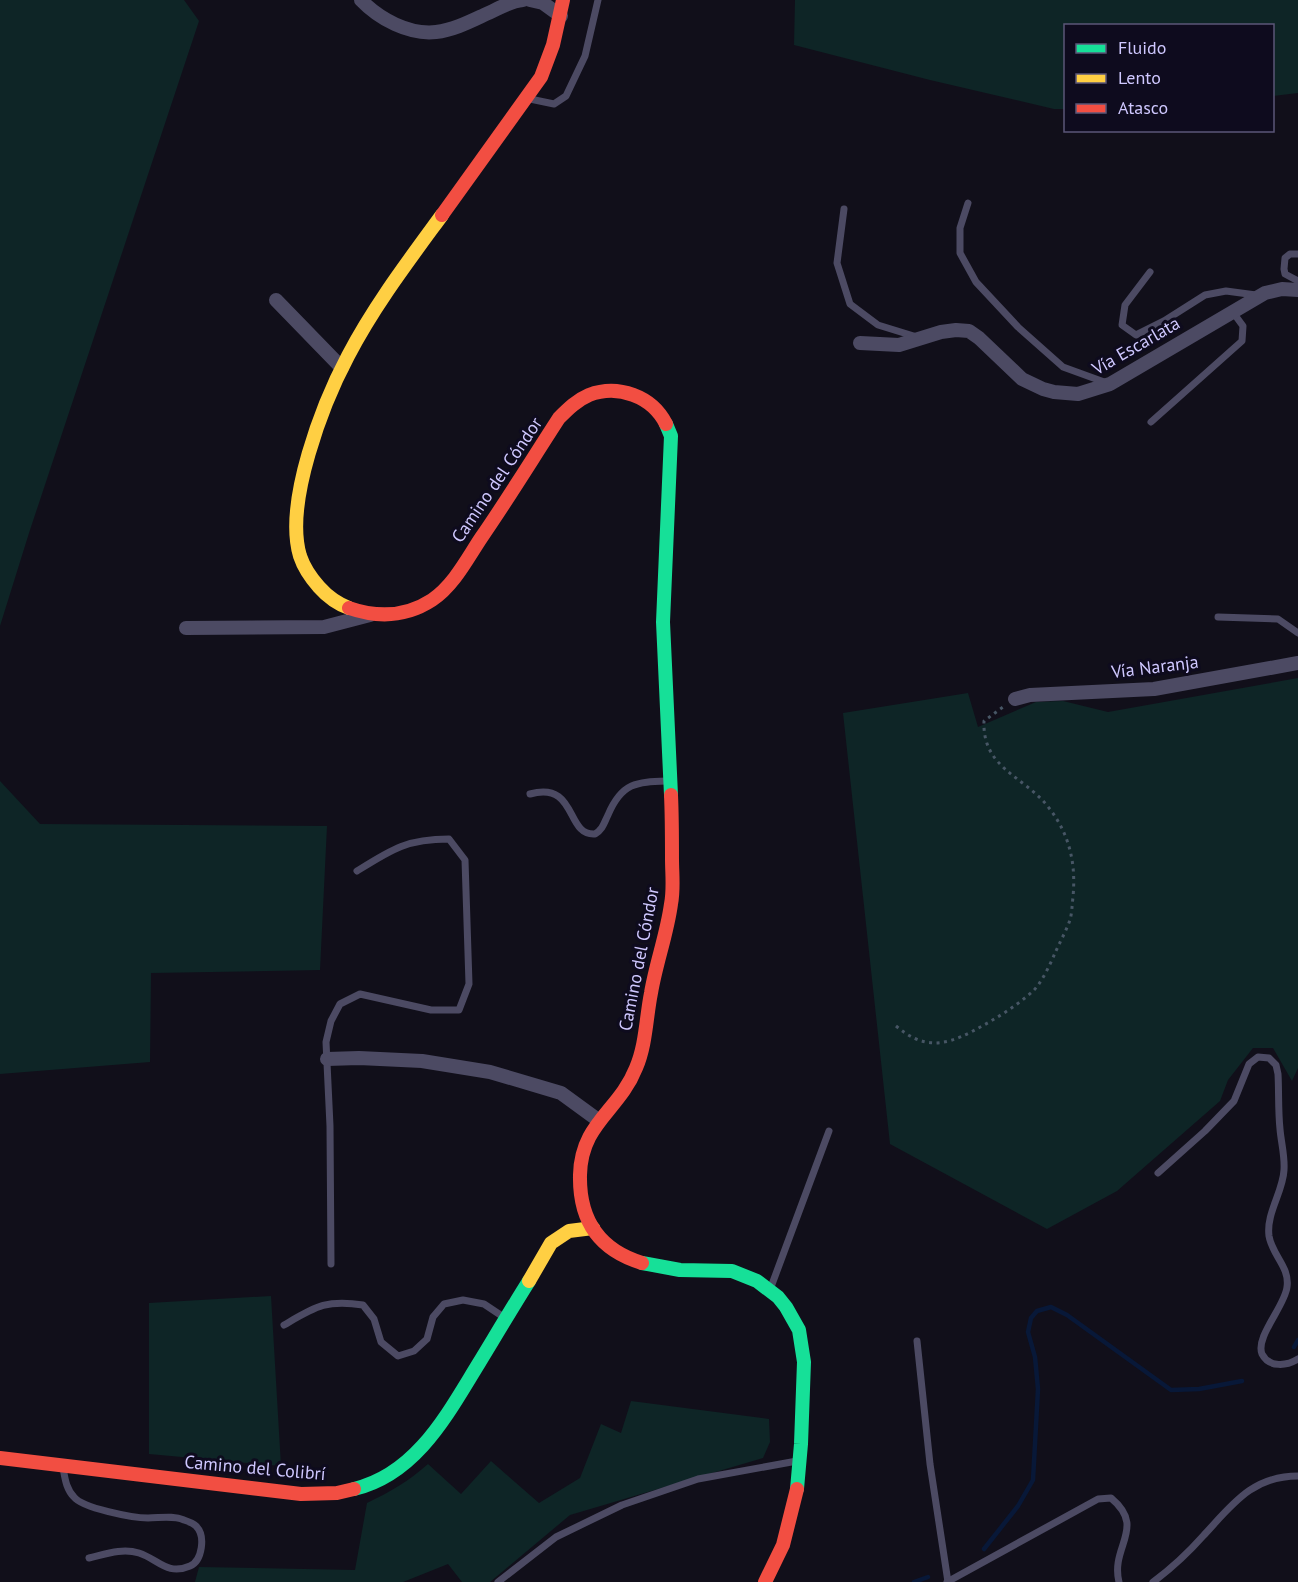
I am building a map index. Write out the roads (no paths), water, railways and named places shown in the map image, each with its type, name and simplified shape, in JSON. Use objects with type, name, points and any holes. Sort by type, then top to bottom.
[{"type":"street","points":[[362,0],[378,15],[391,22],[414,30],[436,32],[464,25],[512,2],[523,0]]},
{"type":"street","points":[[530,0],[550,6],[561,16]]},
{"type":"street","name":"Camino del Cóndor","points":[[563,0],[555,46],[527,99],[401,271],[359,334],[322,417],[309,457],[296,534],[302,561],[315,585],[337,603],[347,609],[370,615],[390,616],[409,612],[432,600],[442,591],[471,553],[559,418],[575,402],[585,396],[608,390],[619,390],[650,403],[663,418],[671,436],[663,572],[663,648],[673,824],[672,904],[650,995],[640,1057],[624,1090],[598,1120],[585,1144],[580,1171],[582,1200],[600,1239],[638,1261],[666,1268],[734,1271],[759,1281],[770,1289],[788,1309],[795,1321],[802,1343],[801,1460],[794,1510],[788,1532],[765,1582]]},
{"type":"street","name":"Vía Escarlata","points":[[860,343],[899,345],[949,331],[969,331],[1022,379],[1054,392],[1078,394],[1110,384],[1232,311],[1272,290],[1298,290]]},
{"type":"street","points":[[276,300],[342,368]]},
{"type":"street","points":[[186,628],[324,627],[370,615]]},
{"type":"street","name":"Vía Naranja","points":[[1015,699],[1030,695],[1155,689],[1298,663]]},
{"type":"street","points":[[327,1059],[422,1061],[490,1072],[561,1093],[598,1120]]},
{"type":"street","name":"Camino del Colibrí","points":[[0,1458],[301,1494],[336,1493],[361,1487],[400,1468],[428,1443],[439,1429],[552,1244],[569,1231],[593,1228]]},
{"type":"lane","points":[[527,99],[554,104],[566,96],[585,56],[598,0]]},
{"type":"lane","points":[[968,203],[960,228],[960,253],[976,282],[1018,327],[1063,367],[1110,384]]},
{"type":"lane","points":[[844,209],[837,262],[850,304],[878,325],[922,338]]},
{"type":"lane","points":[[1298,254],[1290,254],[1283,263],[1286,274],[1298,281]]},
{"type":"lane","points":[[1150,272],[1125,305],[1122,326],[1136,335],[1164,321],[1205,295],[1226,291],[1258,297]]},
{"type":"lane","points":[[1150,422],[1242,341],[1243,326],[1232,311]]},
{"type":"lane","points":[[1218,617],[1278,619],[1298,633]]},
{"type":"lane","points":[[530,794],[545,792],[559,797],[569,806],[579,829],[595,834],[604,827],[617,798],[631,785],[640,782],[670,781]]},
{"type":"lane","points":[[331,1264],[326,1042],[331,1021],[340,1004],[360,994],[431,1010],[459,1010],[469,984],[465,860],[449,839],[426,839],[392,849],[357,871]]},
{"type":"lane","points":[[1158,1173],[1234,1101],[1249,1064],[1258,1057],[1269,1058],[1276,1065],[1284,1167],[1283,1183],[1277,1198],[1269,1234],[1272,1247],[1287,1273],[1287,1286],[1284,1300],[1264,1337],[1261,1348],[1263,1355],[1274,1364],[1287,1364],[1298,1359]]},
{"type":"lane","points":[[770,1289],[829,1131]]},
{"type":"lane","points":[[284,1325],[314,1308],[340,1301],[363,1305],[374,1319],[381,1342],[398,1356],[414,1351],[427,1339],[433,1317],[444,1304],[463,1300],[484,1304],[505,1319]]},
{"type":"lane","points":[[917,1341],[930,1464],[948,1582],[1098,1499],[1111,1498],[1122,1507],[1128,1529],[1116,1567],[1119,1582]]},
{"type":"lane","points":[[498,1582],[556,1538],[622,1505],[698,1479],[801,1460]]},
{"type":"lane","points":[[62,1465],[68,1490],[76,1500],[129,1517],[175,1517],[197,1527],[202,1540],[199,1558],[192,1566],[174,1570],[140,1553],[119,1551],[89,1558]]},
{"type":"lane","points":[[1153,1582],[1175,1566],[1242,1494],[1261,1484],[1288,1476],[1298,1476]]},
{"type":"waterway","points":[[984,1549],[1018,1506],[1033,1480],[1038,1389],[1035,1357],[1028,1332],[1031,1318],[1037,1311],[1051,1307],[1067,1315],[1171,1390],[1199,1389],[1242,1381]]},
{"type":"waterway","points":[[1294,1347],[1298,1340]]},
{"type":"waterway","points":[[914,1582],[928,1577]]}]
